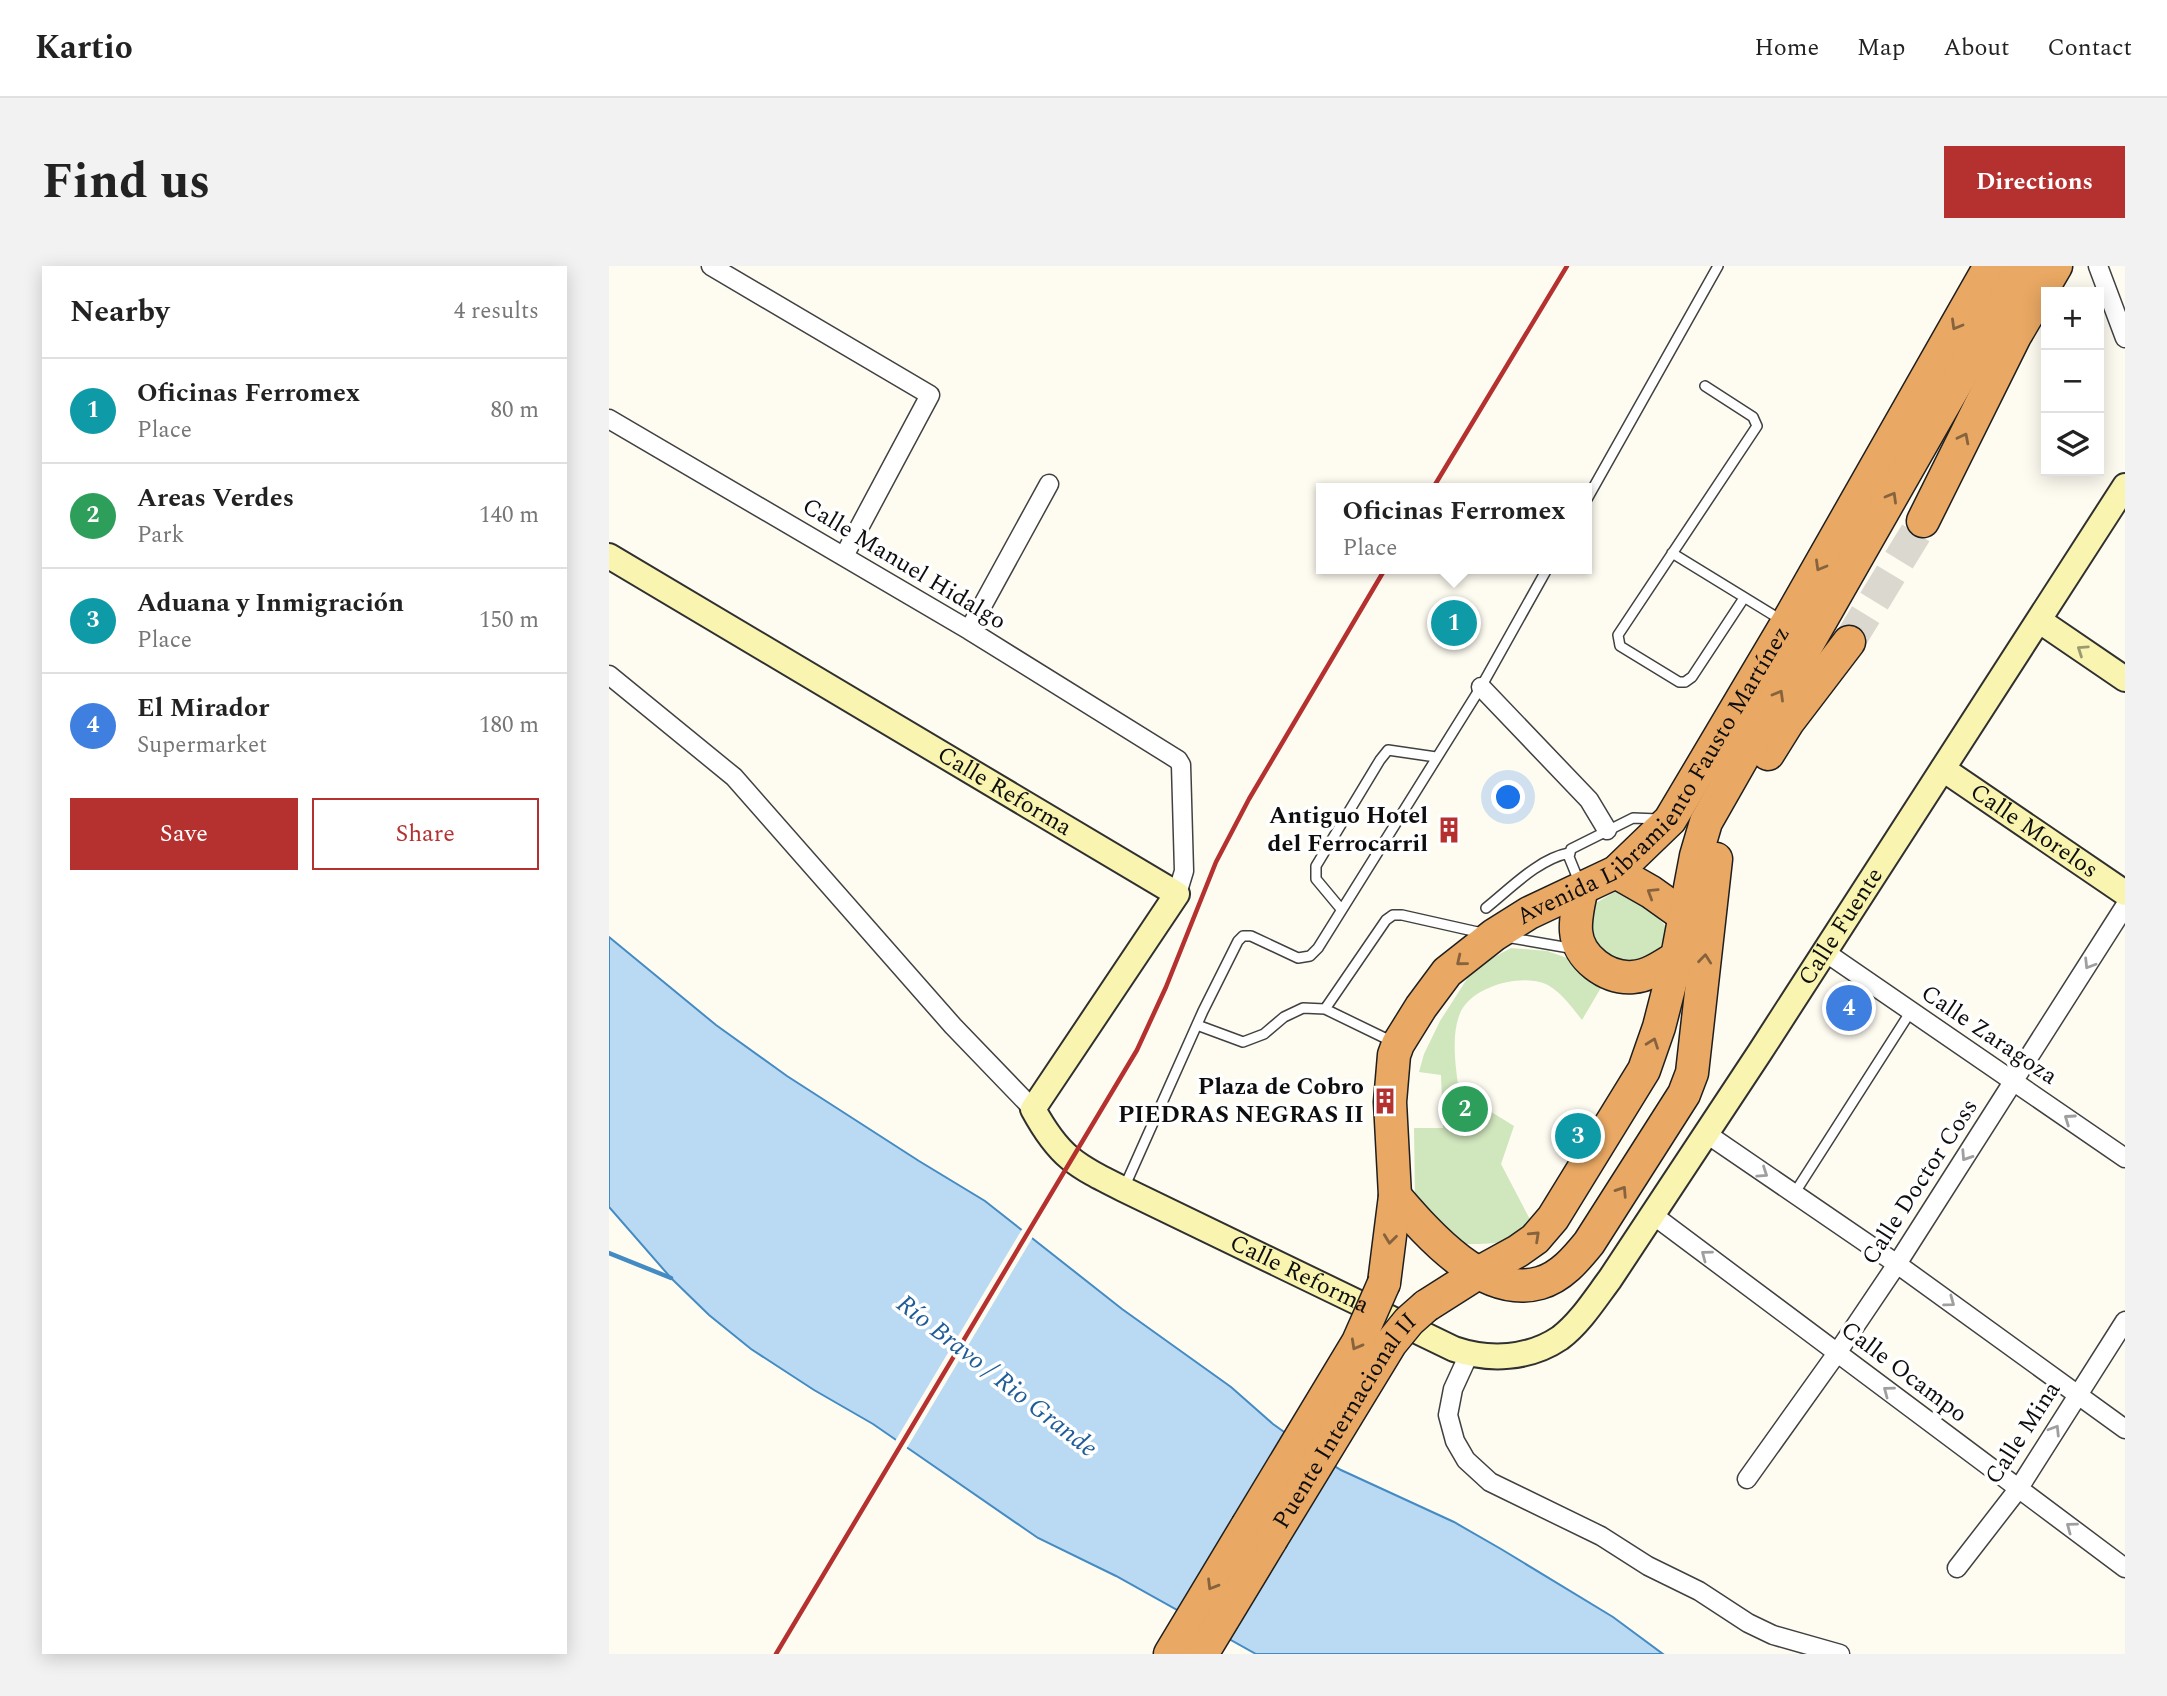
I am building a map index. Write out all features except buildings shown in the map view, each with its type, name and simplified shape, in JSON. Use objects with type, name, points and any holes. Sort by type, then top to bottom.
[{"type":"highway","name":"Avenida Libramiento Fausto Martínez","points":[[1384,1283],[1395,1196],[1390,1102],[1394,1055],[1398,1044],[1447,972],[1490,922],[1529,914],[1616,872],[1670,820],[1787,623],[1990,266]]},
{"type":"highway","name":"Avenida Libramiento Fausto Martínez","points":[[1426,1307],[1535,1238],[1561,1206],[1644,1070],[1659,1027],[1677,957],[1696,856],[1706,822],[2023,266]]},
{"type":"highway","points":[[1923,521],[2010,346],[2056,266]]},
{"type":"highway","points":[[1395,1196],[1427,1234],[1451,1256],[1478,1273],[1513,1286],[1527,1286],[1550,1278],[1574,1262],[1684,1094],[1692,1073],[1712,879],[1717,850],[1728,821],[1788,722],[1849,642]]},
{"type":"highway","points":[[1616,872],[1651,892],[1686,918]]},
{"type":"highway","points":[[1582,888],[1576,932],[1581,950],[1591,961],[1611,974],[1634,977],[1655,970],[1677,957]]},
{"type":"highway","name":"Puente Internacional II","points":[[1259,1533],[1358,1342],[1384,1283]]},
{"type":"highway","name":"Puente Internacional II","points":[[1259,1533],[1391,1342],[1409,1321],[1426,1307]]},
{"type":"highway","points":[[1170,1654],[1259,1533]]},
{"type":"highway","points":[[1202,1654],[1259,1533]]},
{"type":"street","points":[[711,266],[930,395],[844,556]]},
{"type":"street","points":[[2098,266],[2125,338]]},
{"type":"street","name":"Calle Manuel Hidalgo","points":[[609,419],[969,630],[1172,755],[1181,765],[1184,871],[1177,894]]},
{"type":"street","points":[[969,630],[1049,484]]},
{"type":"street","name":"Calle Fuente","points":[[1535,1350],[1561,1337],[1586,1312],[1653,1215],[2125,486]]},
{"type":"street","name":"Calle Reforma","points":[[609,556],[1177,894]]},
{"type":"street","points":[[2040,621],[2125,679]]},
{"type":"street","points":[[609,675],[734,777],[953,1026],[1033,1109],[1177,894]]},
{"type":"street","points":[[1481,687],[1589,800],[1607,830]]},
{"type":"street","name":"Calle Morelos","points":[[1944,769],[2125,893]]},
{"type":"street","name":"Calle Doctor Coss","points":[[1747,1479],[1897,1264],[2125,906]]},
{"type":"street","name":"Calle Zaragoza","points":[[1825,952],[2125,1158]]},
{"type":"street","name":"Calle Reforma","points":[[1033,1109],[1055,1146],[1071,1161],[1123,1189],[1454,1349],[1469,1354],[1508,1356],[1535,1350]]},
{"type":"street","points":[[1707,1134],[1897,1264],[2125,1429]]},
{"type":"street","name":"Calle Ocampo","points":[[1653,1215],[2125,1568]]},
{"type":"street","name":"Calle Mina","points":[[1957,1568],[2019,1488],[2125,1321]]},
{"type":"street","points":[[1469,1354],[1453,1389],[1448,1415],[1455,1441],[1466,1460],[1490,1482],[1601,1536],[1648,1566],[1699,1591],[1748,1623],[1773,1635],[1840,1654]]},
{"type":"lane","points":[[1592,490],[1719,266]]},
{"type":"lane","points":[[1705,386],[1753,417],[1757,426],[1618,635],[1617,641],[1620,646],[1679,682],[1685,682],[1692,677],[1744,598]]},
{"type":"lane","points":[[1672,553],[1787,623]]},
{"type":"lane","points":[[1123,1189],[1238,941],[1243,936],[1251,936],[1298,958],[1310,956],[1318,948],[1481,687],[1544,574]]},
{"type":"lane","points":[[1341,909],[1316,879],[1316,866],[1380,760],[1388,750],[1436,757]]},
{"type":"lane","points":[[1490,922],[1545,862],[1556,855],[1569,853],[1571,849],[1607,830],[1638,817],[1670,820]]},
{"type":"lane","points":[[1569,853],[1582,888]]},
{"type":"lane","points":[[1325,1009],[1386,920],[1393,915],[1490,922],[1581,950]]},
{"type":"lane","points":[[1197,1025],[1243,1042],[1264,1034],[1284,1017],[1303,1008],[1325,1009],[1398,1044]]},
{"type":"lane","points":[[1794,1194],[1911,1011]]},
{"type":"green space","points":[[1616,891],[1648,905],[1667,928],[1654,958],[1637,966],[1609,960],[1591,938],[1591,906]]},
{"type":"green space","points":[[1511,948],[1547,951],[1579,962],[1602,986],[1582,1020],[1554,989],[1543,983],[1521,980],[1486,989],[1475,995],[1461,1011],[1455,1041],[1459,1092],[1514,1126],[1501,1164],[1534,1227],[1528,1233],[1509,1241],[1457,1244],[1415,1198],[1414,1128],[1443,1128],[1441,1075],[1419,1072],[1424,1054],[1440,1021],[1474,968]]},
{"type":"water","name":"Río Bravo / Rio Grande","points":[[609,937],[716,1025],[787,1076],[985,1201],[1122,1309],[1231,1387],[1273,1424],[1315,1454],[1341,1470],[1454,1522],[1501,1549],[1613,1617],[1663,1654],[1256,1654],[1116,1576],[1038,1538],[873,1424],[751,1349],[709,1315],[671,1278],[609,1207]]},
{"type":"pier","points":[[1024,1226],[1034,1235],[905,1451],[894,1443]]},
{"type":"waterway","points":[[609,1253],[671,1278]]},
{"type":"tunnel","points":[[1849,642],[1923,521]]},
{"type":"railway","points":[[1436,483],[1567,266]]},
{"type":"railway","points":[[776,1654],[1137,1050],[1166,987],[1216,862],[1249,799],[1382,574]]},
{"type":"place","name":"Oficinas Ferromex","points":[[1454,623]]},
{"type":"place","name":"Antiguo Hotel del Ferrocarril","points":[[1449,830]]},
{"type":"place","name":"El Mirador","points":[[1849,1008]]},
{"type":"place","name":"Plaza de Cobro PIEDRAS NEGRAS II","points":[[1385,1101]]},
{"type":"place","name":"Areas Verdes","points":[[1465,1109]]},
{"type":"place","name":"Aduana y Inmigración","points":[[1578,1136]]}]
